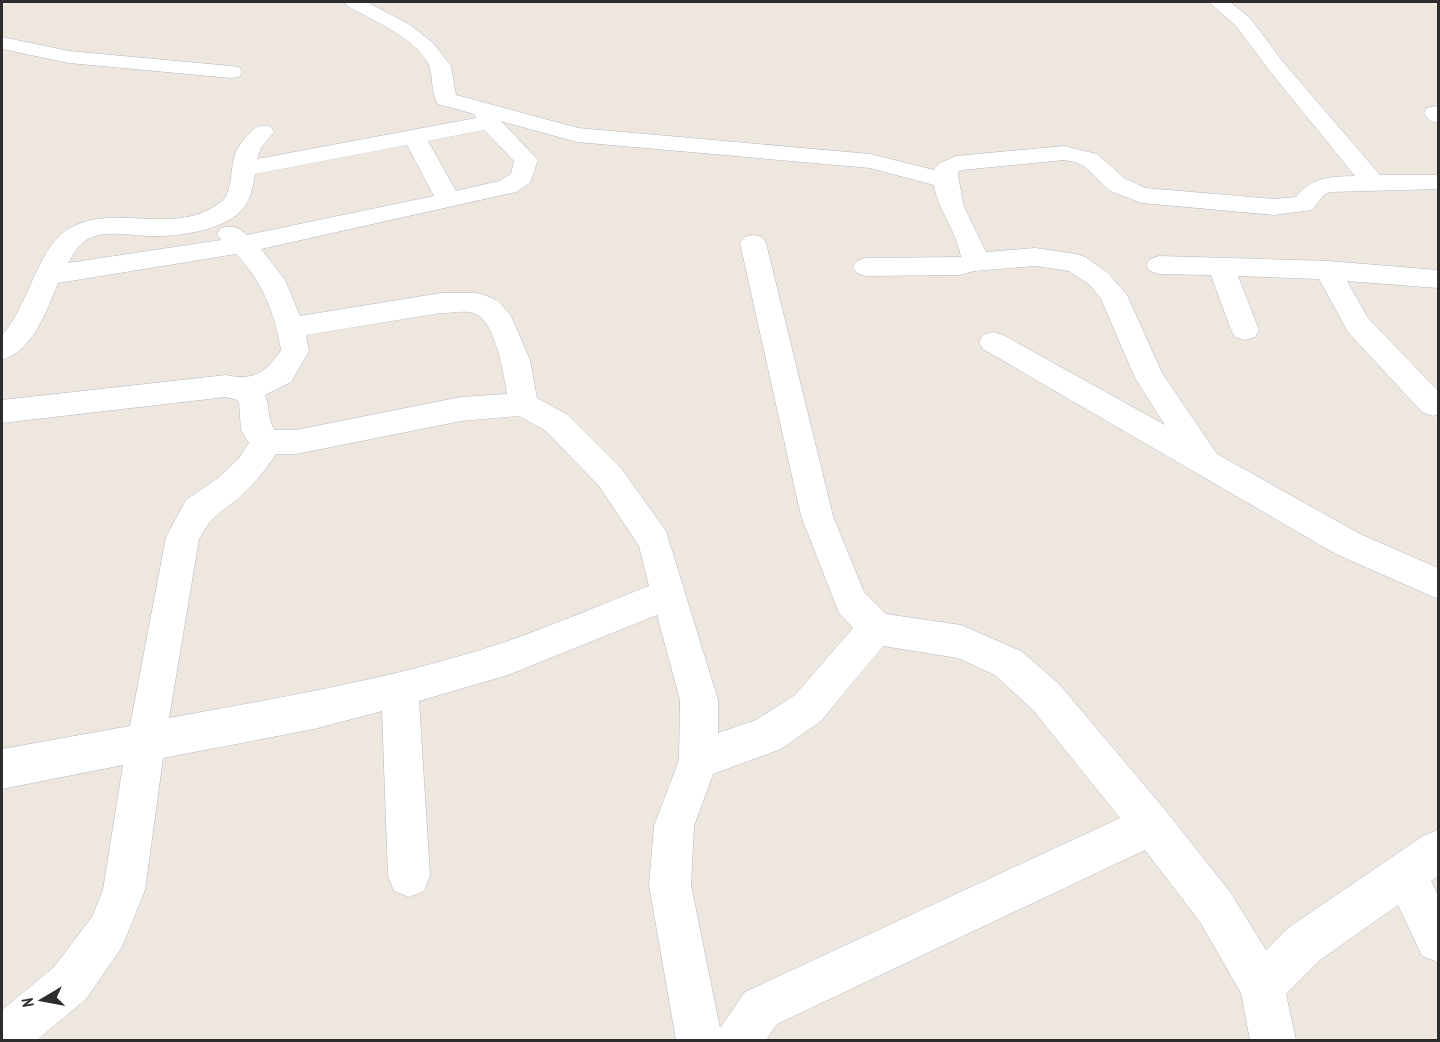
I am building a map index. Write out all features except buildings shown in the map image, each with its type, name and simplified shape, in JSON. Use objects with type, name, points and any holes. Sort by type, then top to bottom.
[{"type":"street","points":[[354,2],[417,39],[431,52],[440,65],[446,99],[486,116],[577,135],[870,161],[945,180]]},
{"type":"street","points":[[1219,2],[1243,22],[1276,66],[1373,182]]},
{"type":"street","points":[[2,43],[69,57],[231,72]]},
{"type":"street","points":[[244,169],[414,137],[486,116]]},
{"type":"street","points":[[48,275],[151,262],[243,246],[507,187],[522,178],[526,160],[486,116]]},
{"type":"street","points":[[2,350],[12,343],[22,329],[48,275],[72,238],[84,231],[100,228],[171,228],[213,217],[231,206],[239,191],[249,148],[263,132]]},
{"type":"street","points":[[414,137],[449,201]]},
{"type":"street","points":[[974,262],[975,251],[957,218],[948,196],[945,180],[946,169],[956,163],[1064,153],[1082,155],[1096,163],[1112,181],[1125,190],[1142,195],[1274,207],[1304,204],[1315,190],[1326,185],[1438,182]]},
{"type":"street","points":[[2,411],[226,386],[247,391],[281,374],[295,351],[291,327],[272,280],[243,246],[213,217]]},
{"type":"street","points":[[753,243],[817,516],[851,602],[876,628],[913,636],[961,642],[1008,663],[1046,697],[1152,825],[1215,907],[1262,986],[1273,1041]]},
{"type":"street","points":[[866,267],[958,266],[974,262],[1035,257],[1076,263],[1099,279],[1113,295],[1150,378],[1208,464]]},
{"type":"street","points":[[1159,265],[1328,270],[1438,279]]},
{"type":"street","points":[[1221,267],[1245,330]]},
{"type":"street","points":[[1328,270],[1358,326],[1433,404]]},
{"type":"street","points":[[291,327],[441,303],[477,303],[488,308],[497,316],[516,360],[523,404]]},
{"type":"street","points":[[993,342],[1348,544],[1438,584]]},
{"type":"street","points":[[247,391],[254,404],[256,430],[267,442],[296,442],[461,409],[523,404],[557,423],[610,477],[654,541],[699,700],[699,760],[674,826],[670,885],[699,1041]]},
{"type":"street","points":[[2,1040],[70,983],[107,932],[124,890],[146,742],[183,537],[198,510],[229,487],[250,467],[267,442]]},
{"type":"street","points":[[2,769],[314,710],[400,689],[508,658],[669,594]]},
{"type":"street","points":[[699,760],[767,735],[808,708],[876,628]]},
{"type":"street","points":[[400,689],[409,876]]},
{"type":"street","points":[[738,1041],[761,1008],[1152,825]]},
{"type":"street","points":[[1262,986],[1304,944],[1422,862],[1438,940]]}]
